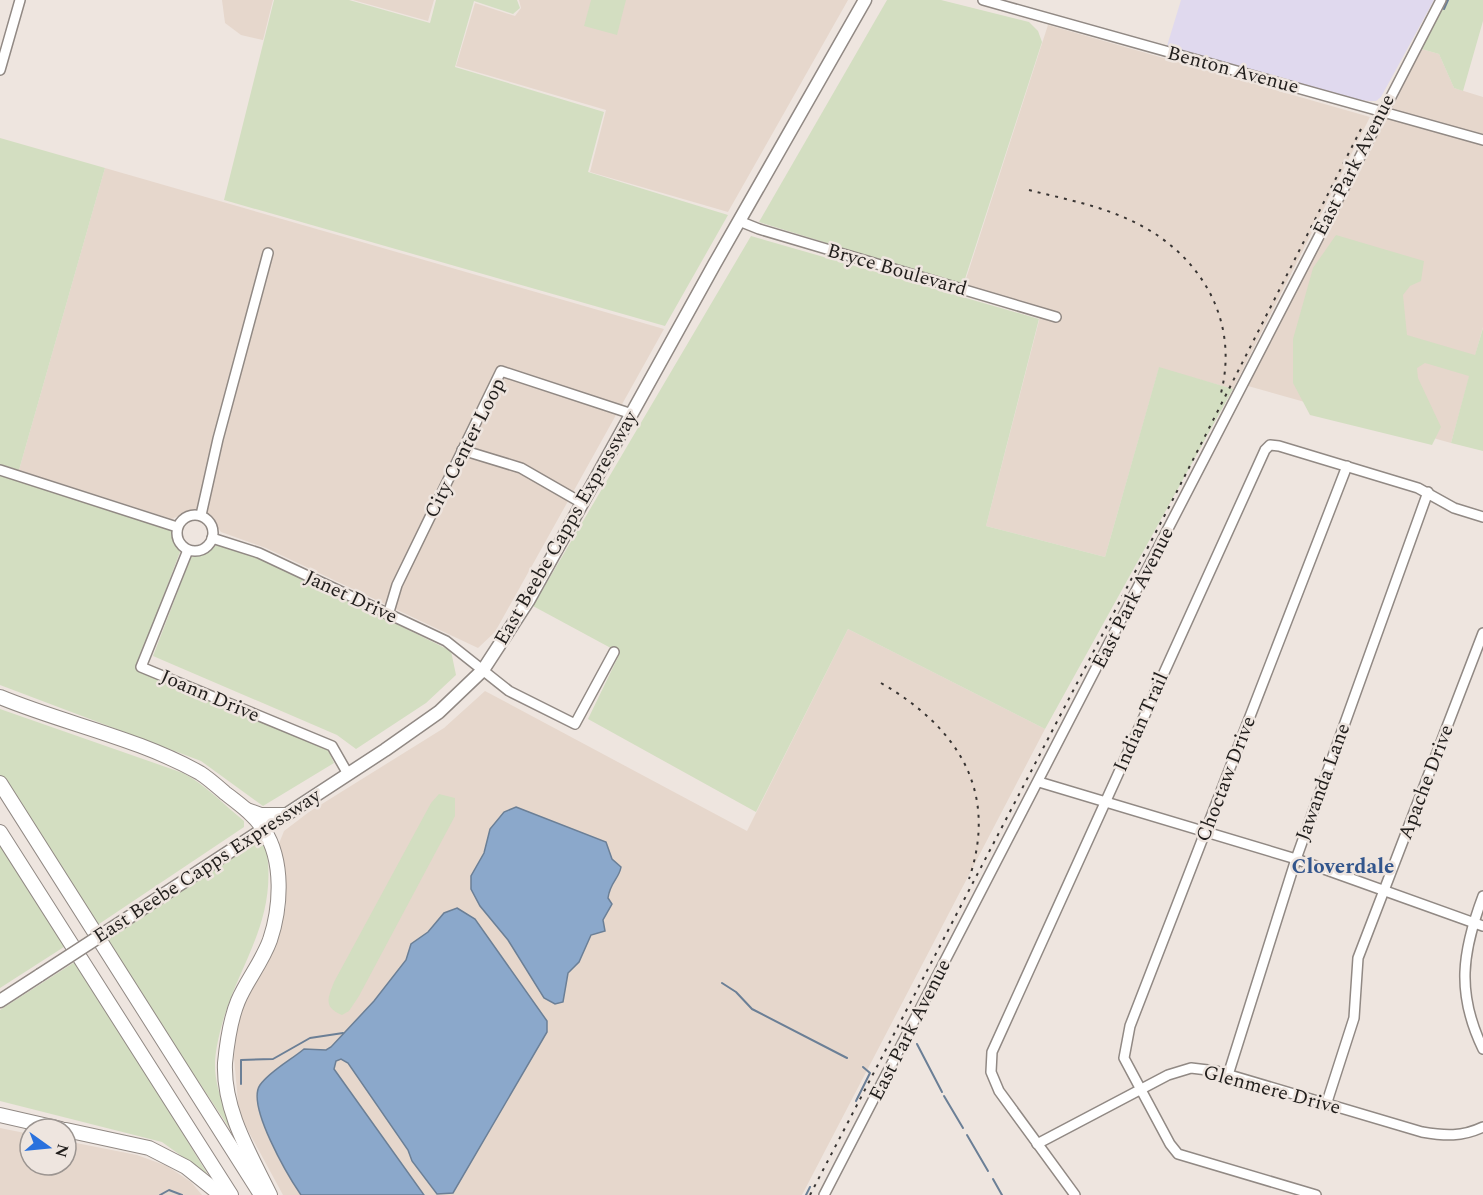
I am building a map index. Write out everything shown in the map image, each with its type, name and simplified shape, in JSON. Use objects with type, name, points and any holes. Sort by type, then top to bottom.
[{"type":"highway","points":[[0,697],[168,757],[201,774],[245,810],[264,829],[274,850]]},
{"type":"highway","points":[[0,783],[262,1195]]},
{"type":"highway","points":[[245,810],[261,815],[286,815],[273,838],[278,885],[276,916],[269,941],[238,1001],[230,1029],[225,1065],[233,1114],[270,1195]]},
{"type":"highway","points":[[0,832],[231,1195]]},
{"type":"highway","points":[[0,1115],[18,1119]]},
{"type":"highway","points":[[78,1133],[149,1148],[186,1167],[221,1195]]},
{"type":"main road","name":"East Beebe Capps Expressway","points":[[0,1001],[286,815],[439,712],[483,670],[528,601],[739,221],[865,0]]},
{"type":"street","points":[[0,70],[20,0]]},
{"type":"street","name":"Benton Avenue","points":[[983,0],[1483,140]]},
{"type":"street","name":"East Park Avenue","points":[[824,1195],[1440,1]]},
{"type":"street","name":"Bryce Boulevard","points":[[739,221],[759,230],[1056,316]]},
{"type":"street","points":[[201,515],[218,439],[268,253]]},
{"type":"street","name":"City Center Loop","points":[[388,615],[397,585],[501,371],[632,414]]},
{"type":"street","name":"Indian Trail","points":[[1075,1195],[994,1081],[991,1072],[992,1052],[1267,447],[1279,446],[1428,492],[1454,508],[1483,517]]},
{"type":"street","points":[[462,450],[521,468],[582,503]]},
{"type":"street","name":"Choctaw Drive","points":[[1316,1195],[1178,1154],[1140,1091],[1124,1058],[1126,1037],[1347,466]]},
{"type":"street","points":[[0,470],[177,527]]},
{"type":"street","name":"Jawanda Lane","points":[[1228,1075],[1296,859],[1428,492]]},
{"type":"street","points":[[201,515],[212,525],[212,538],[201,550],[188,550],[177,539],[177,527],[184,517],[201,515]]},
{"type":"street","name":"Janet Drive","points":[[212,538],[259,553],[446,641],[509,691],[575,724],[614,652]]},
{"type":"street","name":"Joann Drive","points":[[188,550],[141,667],[332,746],[348,774]]},
{"type":"street","name":"Apache Drive","points":[[1326,1104],[1354,1018],[1356,965],[1483,633]]},
{"type":"street","points":[[1039,782],[1296,859],[1483,926]]},
{"type":"street","points":[[1483,896],[1473,923],[1465,958],[1467,1007],[1483,1049]]},
{"type":"street","name":"Glenmere Drive","points":[[1037,1144],[1168,1075],[1191,1068],[1228,1075],[1446,1136],[1468,1134],[1483,1127]]},
{"type":"shaded area","points":[[222,0],[273,0],[263,40],[241,35],[225,23]]},
{"type":"shaded area","points":[[353,0],[434,0],[428,21]]},
{"type":"shaded area","points":[[519,0],[848,0],[728,212],[590,172],[606,110],[456,66],[475,3],[515,16],[521,8]]},
{"type":"shaded area","points":[[1181,0],[1434,0],[1381,97],[1376,101],[1369,101],[1348,98],[1167,46]]},
{"type":"shaded area","points":[[1048,25],[1370,117],[1233,389],[1159,368],[1105,557],[986,526],[1042,309],[964,285]]},
{"type":"shaded area","points":[[1418,48],[1439,54],[1454,88],[1483,97],[1483,136],[1390,109]]},
{"type":"shaded area","points":[[1384,115],[1483,142],[1483,327],[1451,443],[1248,386]]},
{"type":"shaded area","points":[[105,168],[664,329],[495,632],[478,648],[266,548],[221,532],[210,516],[199,511],[189,511],[172,519],[19,470]]},
{"type":"shaded area","points":[[848,629],[1045,729],[802,1195],[283,1195],[239,1114],[234,1057],[237,1029],[245,1000],[274,950],[286,906],[282,861],[278,846],[284,831],[309,812],[444,728],[485,691],[747,831]]},
{"type":"shaded area","points":[[0,1128],[18,1132],[18,1177],[78,1177],[78,1143],[137,1155],[167,1166],[191,1182],[202,1195],[0,1195]]},
{"type":"green space","points":[[274,0],[349,0],[430,23],[436,0],[517,0],[520,8],[513,14],[474,1],[455,67],[604,112],[588,172],[728,215],[665,326],[224,200]]},
{"type":"green space","points":[[591,0],[626,0],[617,35],[584,26]]},
{"type":"green space","points":[[887,0],[941,0],[1029,22],[1038,31],[1042,42],[963,285],[759,222]]},
{"type":"green space","points":[[1445,0],[1483,0],[1483,21],[1463,91],[1454,88],[1439,54],[1418,48]]},
{"type":"green space","points":[[0,138],[105,168],[19,470],[0,464]]},
{"type":"green space","points":[[1336,235],[1424,261],[1421,281],[1410,286],[1403,295],[1407,335],[1475,355],[1483,328],[1483,451],[1451,443],[1469,376],[1425,363],[1417,368],[1418,378],[1441,427],[1432,445],[1310,415],[1293,383],[1293,339],[1313,268]]},
{"type":"green space","points":[[751,236],[1039,319],[986,526],[1105,557],[1159,367],[1233,389],[1045,729],[848,629],[756,812],[588,719],[620,653],[533,606]]},
{"type":"green space","points":[[0,475],[172,530],[180,552],[136,669],[327,748],[334,763],[263,806],[201,761],[0,685]]},
{"type":"green space","points":[[220,544],[259,556],[451,651],[456,675],[426,703],[356,749],[337,735],[153,656],[191,557]]},
{"type":"green space","points":[[0,709],[183,773],[207,789],[244,821],[244,827],[96,926],[0,776]]},
{"type":"green space","points":[[439,794],[455,798],[455,816],[359,996],[349,1011],[342,1015],[332,1009],[329,1002],[334,982],[431,803]]},
{"type":"green space","points":[[256,840],[260,841],[266,849],[268,863],[265,908],[252,948],[228,1007],[219,1037],[215,1065],[222,1102],[250,1159],[105,941]]},
{"type":"green space","points":[[0,842],[67,945],[0,988]]},
{"type":"green space","points":[[78,960],[208,1175],[162,1142],[78,1121],[78,1117],[63,1117],[0,1101],[0,1010]]},
{"type":"water","points":[[516,807],[606,842],[612,859],[621,867],[609,893],[608,898],[612,904],[603,920],[605,931],[591,935],[579,962],[568,973],[563,1002],[555,1004],[544,998],[508,940],[480,906],[471,889],[471,876],[484,853],[490,829],[504,812]]},
{"type":"water","points":[[457,908],[475,919],[547,1021],[547,1032],[453,1193],[437,1194],[412,1161],[408,1150],[348,1063],[341,1059],[336,1061],[334,1069],[424,1195],[301,1195],[287,1173],[263,1124],[257,1095],[260,1085],[275,1070],[304,1049],[326,1050],[331,1047],[374,1001],[406,960],[411,944],[428,932],[444,913]]},
{"type":"waterway","points":[[1444,9],[1448,0]]},
{"type":"waterway","points":[[722,983],[736,992],[752,1009],[847,1058]]},
{"type":"waterway","points":[[241,1084],[241,1060],[273,1059],[310,1038],[343,1033]]},
{"type":"waterway","points":[[917,1044],[942,1092]]},
{"type":"waterway","points":[[856,1101],[870,1073],[863,1067]]},
{"type":"waterway","points":[[944,1096],[963,1128]]},
{"type":"waterway","points":[[967,1135],[988,1171]]},
{"type":"waterway","points":[[993,1179],[1002,1195]]},
{"type":"waterway","points":[[806,1195],[810,1187]]},
{"type":"waterway","points":[[160,1195],[169,1190],[182,1195]]},
{"type":"railway","points":[[810,1195],[1170,505],[1361,129]]},
{"type":"railway","points":[[1029,190],[1088,205],[1123,217],[1148,230],[1171,246],[1190,265],[1206,286],[1218,310],[1224,336],[1225,364],[1221,393]]},
{"type":"railway","points":[[881,683],[908,700],[931,720],[950,741],[965,764],[974,789],[979,817],[977,847],[969,879]]},
{"type":"district","name":"Cloverdale","points":[[1343,867]]}]
